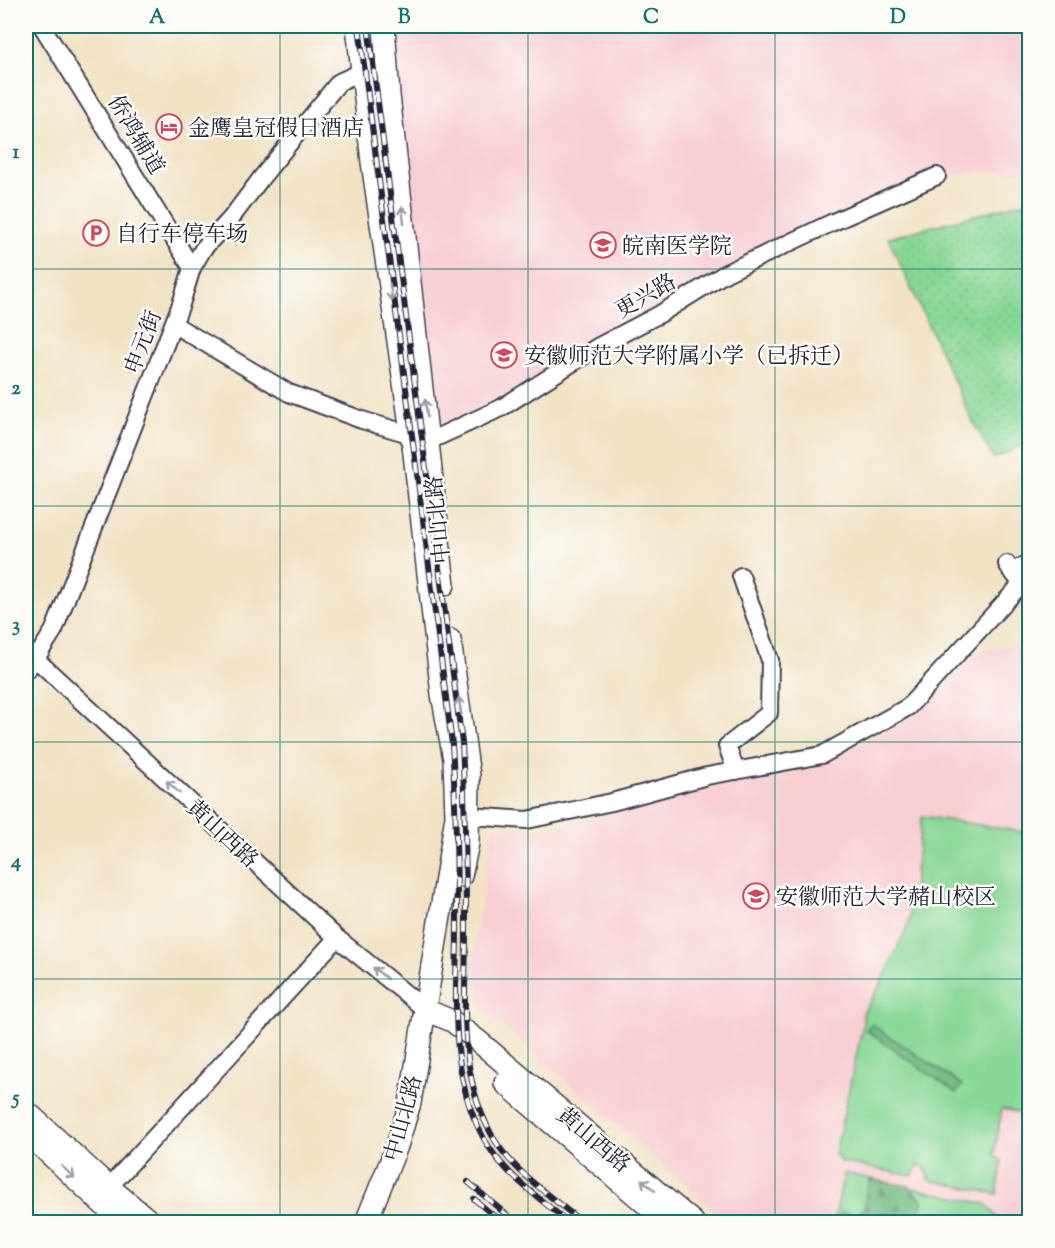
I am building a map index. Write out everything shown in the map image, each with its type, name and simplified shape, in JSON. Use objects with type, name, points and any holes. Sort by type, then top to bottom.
[{"type":"main road","points":[[357,26],[384,248],[418,440],[442,694],[454,759],[456,816],[433,1015]]},
{"type":"main road","name":"中山北路","points":[[366,1222],[397,1146],[433,1015],[468,843],[470,816],[470,776],[418,440],[384,26]]},
{"type":"main road","name":"中山北路","points":[[379,1222],[406,1161],[416,1131],[424,1096],[433,1015]]},
{"type":"main road","name":"黄山西路","points":[[433,1015],[667,1222]]},
{"type":"main road","name":"黄山西路","points":[[433,1015],[452,1021],[477,1040],[693,1222]]},
{"type":"main road","points":[[26,1111],[151,1222]]},
{"type":"main road","points":[[26,1132],[122,1222]]},
{"type":"street","name":"侨鸿辅道","points":[[42,26],[192,268]]},
{"type":"street","name":"申元街","points":[[29,660],[54,630],[173,324],[192,268],[204,249],[339,82],[361,72]]},
{"type":"street","name":"更兴路","points":[[418,440],[501,408],[599,346],[660,314],[726,273],[936,176]]},
{"type":"street","points":[[173,324],[289,393],[418,440]]},
{"type":"street","points":[[470,816],[527,820],[612,802],[707,776],[822,755],[908,707],[1016,590],[1023,586],[1009,568],[1029,563]]},
{"type":"street","points":[[736,771],[727,746],[769,713],[770,660],[741,576]]},
{"type":"street","name":"黄山西路","points":[[29,660],[337,938],[433,1015]]},
{"type":"street","points":[[109,1187],[337,938]]},
{"type":"shaded area","name":"皖南医学院","points":[[384,26],[1029,26],[1029,170],[936,176],[428,433]]},
{"type":"shaded area","name":"安徽师范大学赭山校区","points":[[1029,639],[1029,1222],[728,1222],[483,1009],[472,962],[492,828],[546,829],[830,761],[906,720],[972,655]]},
{"type":"green space","points":[[1029,201],[1029,442],[994,459],[972,420],[888,238]]},
{"type":"green space","points":[[922,816],[1029,833],[1029,1115],[1002,1109],[994,1155],[1002,1161],[997,1194],[929,1180],[926,1170],[920,1164],[912,1176],[841,1162],[835,1154],[863,1025],[863,1013],[882,982],[909,922]]},
{"type":"green space","points":[[871,1024],[962,1085],[956,1093],[866,1030]]},
{"type":"green space","points":[[844,1173],[986,1204],[1001,1222],[834,1222]]},
{"type":"green space","points":[[870,1180],[909,1186],[923,1202],[916,1222],[835,1222],[842,1212],[857,1214],[865,1207]]},
{"type":"railway","points":[[359,26],[452,744],[456,857],[456,1011],[460,1068],[466,1095],[476,1122],[496,1158],[515,1178],[568,1222]]},
{"type":"railway","points":[[368,26],[462,743],[466,882],[465,1011],[469,1065],[474,1092],[483,1117],[496,1142],[513,1164],[582,1222]]},
{"type":"railway","points":[[468,1182],[515,1222]]},
{"type":"railway","points":[[474,1199],[501,1222]]},
{"type":"place","name":"金鹰皇冠假日酒店","points":[[169,127]]},
{"type":"place","name":"自行车停车场","points":[[96,233]]},
{"type":"place","name":"皖南医学院","points":[[603,245]]},
{"type":"place","name":"安徽师范大学附属小学（已拆迁）","points":[[504,355]]},
{"type":"place","name":"安徽师范大学赭山校区","points":[[756,896]]}]
